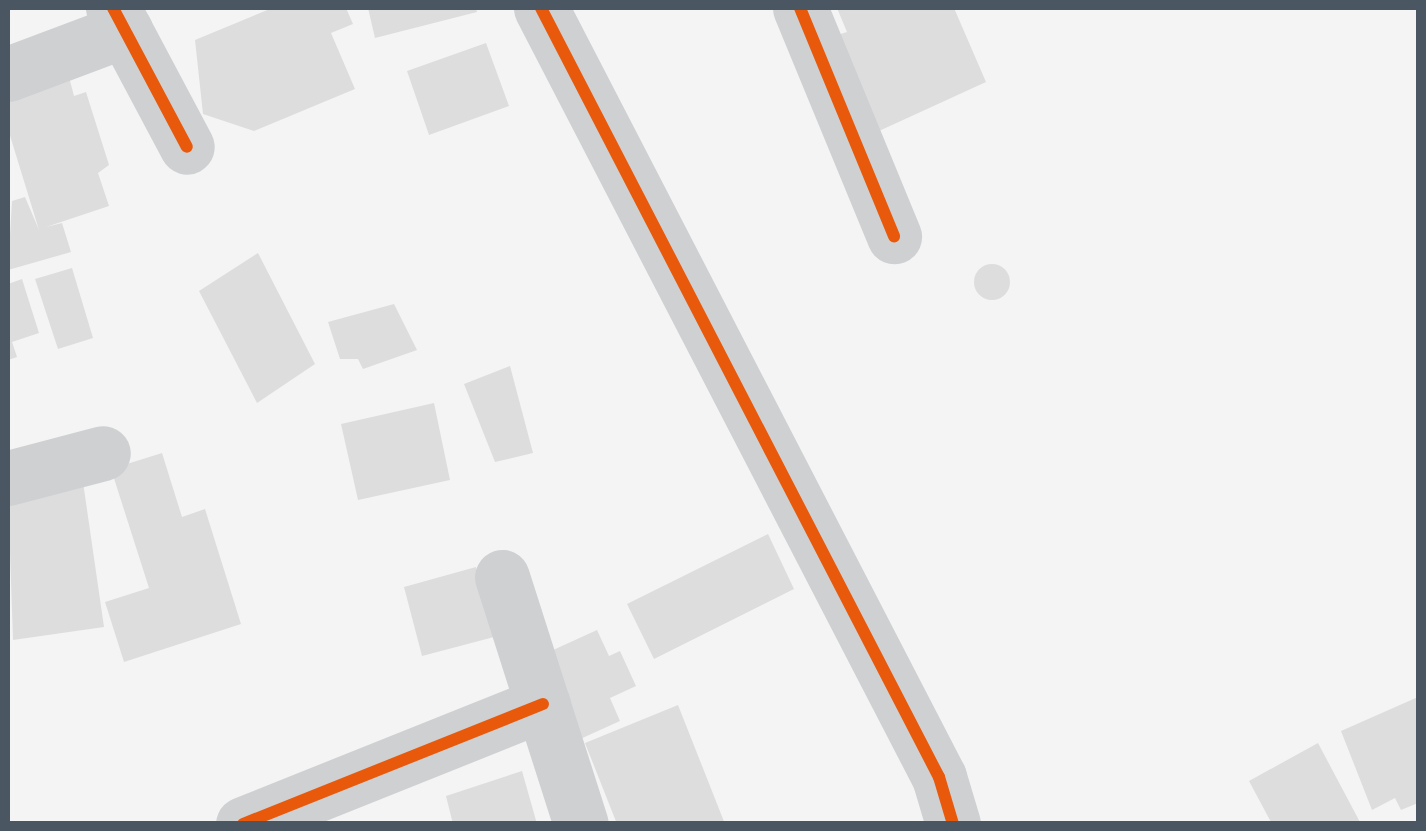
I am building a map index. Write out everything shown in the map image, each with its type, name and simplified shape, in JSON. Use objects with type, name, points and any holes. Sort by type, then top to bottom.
[{"type":"street","points":[[541,8],[939,777],[953,824]]},
{"type":"street","points":[[800,8],[894,236]]},
{"type":"street","points":[[8,74],[119,19],[187,147]]},
{"type":"street","points":[[8,478],[102,453]]},
{"type":"street","points":[[502,577],[581,824]]},
{"type":"street","points":[[243,824],[543,704]]},
{"type":"building","points":[[272,8],[346,8],[353,24],[331,33],[355,89],[254,131],[203,114],[195,40]]},
{"type":"building","points":[[368,8],[476,8],[477,12],[375,38]]},
{"type":"building","points":[[837,8],[954,8],[986,82],[879,131],[834,36],[847,32]]},
{"type":"building","points":[[486,43],[509,106],[429,135],[407,71]]},
{"type":"building","points":[[69,77],[74,96],[86,92],[109,165],[98,173],[109,206],[46,227],[62,223],[71,252],[8,270],[12,201],[25,197],[39,230],[8,129],[8,96]]},
{"type":"building","points":[[258,253],[315,364],[257,403],[199,291]]},
{"type":"building","points":[[992,264],[1005,269],[1010,282],[1005,295],[992,300],[979,295],[974,282],[979,269]]},
{"type":"building","points":[[72,268],[93,338],[58,349],[35,279]]},
{"type":"building","points":[[22,279],[39,333],[12,342],[17,357],[8,360],[8,284]]},
{"type":"building","points":[[394,304],[417,350],[363,369],[358,359],[340,359],[328,322]]},
{"type":"building","points":[[510,366],[533,453],[495,462],[464,384]]},
{"type":"building","points":[[434,403],[450,480],[358,500],[341,424]]},
{"type":"building","points":[[162,453],[182,517],[205,509],[241,624],[124,662],[105,602],[149,588],[111,469]]},
{"type":"building","points":[[83,482],[104,627],[13,640],[8,493]]},
{"type":"building","points":[[768,534],[794,589],[654,659],[627,604]]},
{"type":"building","points":[[476,567],[494,637],[422,656],[404,587]]},
{"type":"building","points":[[597,630],[609,656],[620,651],[636,686],[610,698],[620,721],[578,740],[540,656]]},
{"type":"building","points":[[1418,697],[1418,803],[1401,810],[1395,798],[1372,810],[1341,731]]},
{"type":"building","points":[[678,705],[725,824],[617,824],[585,743]]},
{"type":"building","points":[[1318,743],[1361,824],[1272,824],[1249,781]]},
{"type":"building","points":[[522,771],[537,824],[453,824],[446,796]]},
{"type":"cycle path","points":[[113,8],[187,147]]},
{"type":"cycle path","points":[[541,8],[939,777],[953,824]]},
{"type":"cycle path","points":[[800,8],[894,236]]},
{"type":"cycle path","points":[[243,824],[543,704]]}]
